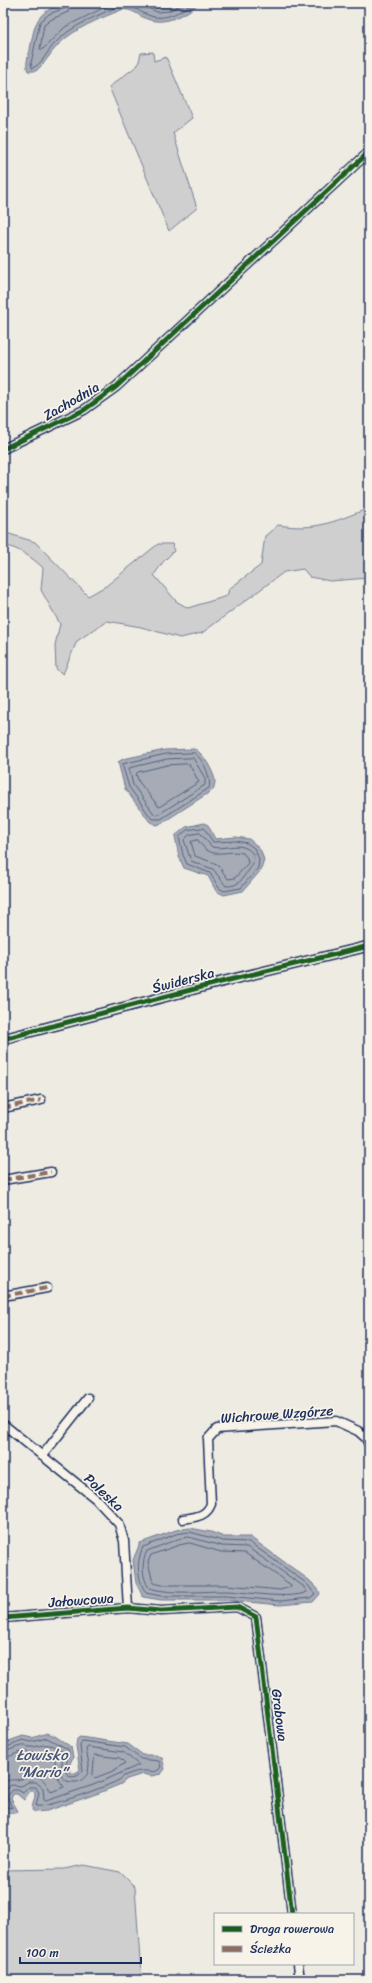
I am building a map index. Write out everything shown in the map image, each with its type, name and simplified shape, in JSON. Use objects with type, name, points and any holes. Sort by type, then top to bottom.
[{"type":"street","name":"Zachodnia","points":[[3,449],[84,410],[116,387],[369,152]]},
{"type":"street","name":"Świderska","points":[[3,1038],[369,946]]},
{"type":"street","points":[[3,1108],[41,1100]]},
{"type":"street","points":[[3,1180],[51,1172]]},
{"type":"street","points":[[3,1296],[47,1288]]},
{"type":"street","points":[[42,1456],[88,1398]]},
{"type":"street","name":"Wichrowe Wzgórze","points":[[183,1519],[201,1516],[209,1510],[211,1504],[208,1439],[217,1429],[336,1420],[366,1438],[369,1446]]},
{"type":"street","name":"Poleska","points":[[3,1424],[96,1499],[119,1524],[124,1541],[128,1608]]},
{"type":"street","name":"Grabowa","points":[[161,1611],[238,1607],[256,1617],[292,1913]]},
{"type":"street","name":"Jałowcowa","points":[[3,1618],[128,1608],[161,1611]]},
{"type":"street","points":[[298,1965],[300,1980]]},
{"type":"shaded area","points":[[153,52],[154,61],[166,57],[192,118],[173,133],[197,208],[169,231],[109,87],[138,65],[141,53]]},
{"type":"shaded area","points":[[369,509],[369,578],[330,581],[310,577],[303,569],[284,572],[202,633],[180,638],[141,627],[107,621],[77,641],[63,674],[56,669],[55,645],[60,624],[41,590],[43,568],[34,560],[14,548],[3,545],[3,532],[35,542],[88,596],[106,586],[158,544],[172,544],[174,551],[163,562],[154,575],[176,601],[188,608],[227,596],[229,589],[261,565],[265,536],[278,525],[292,527],[314,526],[334,521]]},
{"type":"shaded area","points":[[84,1865],[120,1872],[135,1887],[141,1975],[137,1980],[3,1980],[3,1870],[64,1869]]},
{"type":"water","points":[[71,3],[199,3],[182,15],[161,21],[147,19],[128,10],[121,10],[88,24],[72,34],[52,51],[36,71],[28,71],[27,60],[36,24],[44,13],[51,9]]},
{"type":"water","points":[[194,749],[201,754],[212,772],[215,781],[213,790],[162,823],[157,825],[150,822],[125,789],[118,762],[123,759],[165,750]]},
{"type":"water","points":[[204,823],[208,825],[215,839],[236,837],[249,839],[261,851],[264,860],[261,870],[243,891],[224,895],[216,891],[208,876],[184,868],[179,857],[175,836],[186,827]]},
{"type":"water","points":[[190,1528],[211,1532],[224,1537],[250,1537],[309,1580],[318,1589],[320,1594],[313,1602],[280,1605],[226,1600],[161,1600],[143,1597],[136,1583],[133,1560],[140,1543],[176,1530]]},
{"type":"water","name":"Łowisko \"Mario\"","points":[[47,1733],[55,1736],[71,1747],[73,1757],[69,1766],[71,1773],[75,1773],[80,1770],[76,1746],[77,1739],[80,1737],[128,1744],[143,1755],[156,1755],[162,1758],[165,1769],[161,1774],[152,1776],[143,1774],[127,1779],[121,1784],[99,1793],[47,1811],[35,1812],[32,1810],[35,1795],[34,1791],[30,1791],[24,1800],[17,1794],[13,1794],[11,1799],[18,1811],[14,1813],[8,1812],[3,1809],[3,1743],[23,1736],[32,1738]]},
{"type":"marked path","points":[[3,1108],[41,1100]]},
{"type":"marked path","points":[[3,1180],[51,1172]]},
{"type":"marked path","points":[[3,1296],[47,1288]]},
{"type":"cycle path","points":[[3,449],[84,410],[116,387],[369,152]]},
{"type":"cycle path","points":[[3,1039],[221,982],[369,946]]},
{"type":"cycle path","points":[[3,1618],[128,1608],[161,1611],[237,1607],[256,1617],[292,1913]]}]
